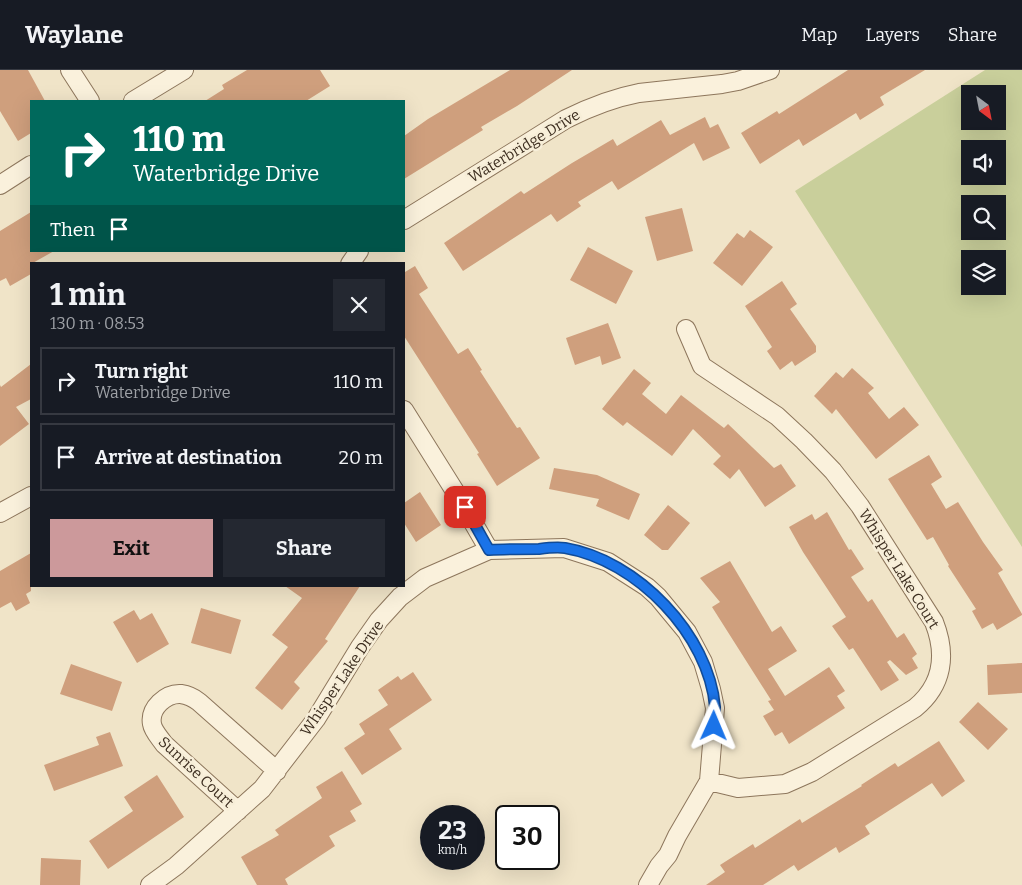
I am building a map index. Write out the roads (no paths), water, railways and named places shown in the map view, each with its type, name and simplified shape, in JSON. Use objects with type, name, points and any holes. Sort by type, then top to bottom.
[{"type":"street","points":[[70,70],[89,100]]},
{"type":"street","points":[[136,100],[184,70]]},
{"type":"street","name":"Waterbridge Drive","points":[[405,219],[566,118],[593,106],[639,93],[738,81],[770,70]]},
{"type":"street","points":[[0,185],[30,166]]},
{"type":"street","points":[[352,262],[359,252]]},
{"type":"street","name":"Whisper Lake Court","points":[[686,329],[702,366],[778,416],[833,470],[860,506],[934,622],[939,636],[942,665],[935,684],[926,698],[915,708],[812,772],[785,784],[738,788],[709,781]]},
{"type":"street","points":[[405,412],[489,550]]},
{"type":"street","points":[[0,513],[30,497]]},
{"type":"street","name":"Whisper Lake Drive","points":[[150,885],[176,866],[238,811],[277,772],[316,719],[360,647],[379,620],[400,597],[425,578],[489,550],[564,548],[608,562],[658,596],[686,632],[703,662],[711,689],[715,708],[709,781],[677,836],[668,856],[659,866],[648,885]]},
{"type":"street","name":"Sunrise Court","points":[[238,811],[164,744],[156,734],[152,724],[153,714],[157,706],[164,699],[182,694],[191,696],[277,772]]}]
